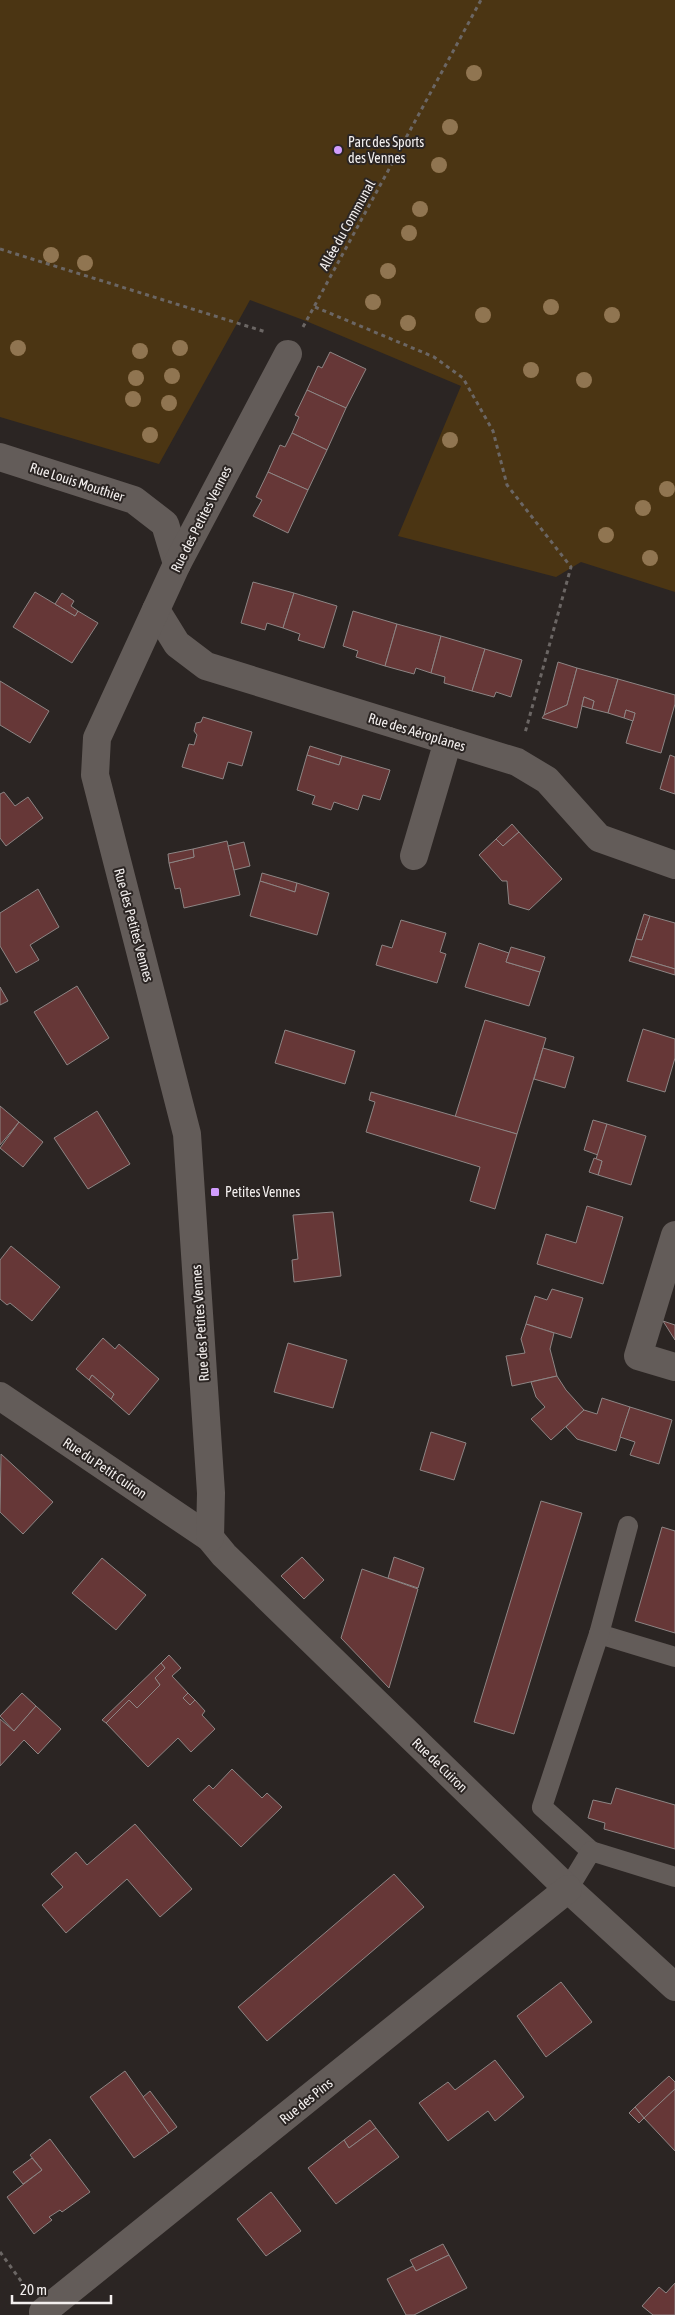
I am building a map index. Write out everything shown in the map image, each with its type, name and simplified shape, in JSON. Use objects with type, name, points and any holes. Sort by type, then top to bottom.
[{"type":"street","name":"Rue des Petites Vennes","points":[[210,1538],[211,1493],[187,1134],[94,775],[97,738],[177,564],[292,347]]},
{"type":"street","name":"Rue Louis Mouthier","points":[[0,457],[134,500],[165,524],[177,564]]},
{"type":"street","name":"Rue des Aéroplanes","points":[[156,610],[177,644],[206,666],[516,762],[547,780],[599,838],[675,865]]},
{"type":"street","points":[[414,856],[448,741]]},
{"type":"street","points":[[675,1235],[638,1356],[675,1367]]},
{"type":"street","name":"Rue du Petit Cuiron","points":[[0,1396],[210,1538]]},
{"type":"street","name":"Rue de Cuiron","points":[[210,1538],[224,1555],[568,1889],[675,1987]]},
{"type":"street","name":"Rue des Pins","points":[[43,2312],[568,1889]]},
{"type":"lane","points":[[628,1526],[599,1634],[542,1807],[591,1851],[675,1877]]},
{"type":"lane","points":[[599,1634],[675,1657]]},
{"type":"lane","points":[[568,1889],[591,1851]]},
{"type":"path","name":"Allée du Communal","points":[[292,347],[481,0]]},
{"type":"path","points":[[0,249],[292,347]]},
{"type":"path","points":[[314,307],[434,357],[463,378],[493,431],[507,485],[571,566],[516,762]]},
{"type":"path","points":[[0,2252],[43,2312]]},
{"type":"shaded area","name":"Parc des Sports des Vennes","points":[[0,0],[675,0],[675,592],[581,562],[556,577],[398,536],[461,386],[306,321],[250,300],[159,464],[0,417]]},
{"type":"building","points":[[330,352],[366,369],[346,408],[307,390],[318,366],[322,368]]},
{"type":"building","points":[[307,390],[346,408],[327,450],[292,433],[299,417],[295,415]]},
{"type":"building","points":[[292,433],[327,450],[308,490],[268,472],[280,445],[285,447]]},
{"type":"building","points":[[268,472],[308,490],[288,533],[253,516],[262,500],[256,497]]},
{"type":"building","points":[[253,582],[294,593],[283,628],[267,623],[265,630],[241,623]]},
{"type":"building","points":[[35,592],[75,616],[78,611],[98,623],[72,663],[13,627]]},
{"type":"building","points":[[62,593],[74,601],[71,606],[78,611],[75,616],[55,604]]},
{"type":"building","points":[[294,593],[337,606],[324,648],[298,640],[300,634],[283,628]]},
{"type":"building","points":[[353,611],[397,624],[385,666],[356,657],[358,651],[343,646]]},
{"type":"building","points":[[397,624],[441,636],[431,673],[416,668],[414,674],[385,666]]},
{"type":"building","points":[[441,636],[485,649],[472,691],[444,683],[445,677],[431,673]]},
{"type":"building","points":[[485,649],[522,660],[511,697],[496,692],[494,697],[472,691]]},
{"type":"building","points":[[558,662],[577,668],[567,705],[544,715]]},
{"type":"building","points":[[577,668],[618,679],[608,713],[592,709],[594,701],[584,697],[577,728],[542,718],[544,715],[567,705]]},
{"type":"building","points":[[618,679],[675,695],[675,704],[661,753],[626,743],[635,713],[626,710],[624,718],[608,713]]},
{"type":"building","points":[[0,681],[49,711],[30,743],[0,725]]},
{"type":"building","points":[[584,697],[594,701],[592,709],[582,706]]},
{"type":"building","points":[[626,710],[635,713],[633,721],[624,718]]},
{"type":"building","points":[[203,717],[252,732],[242,766],[228,762],[223,779],[182,767],[189,744],[194,745],[197,735],[194,731],[196,723],[201,722]]},
{"type":"building","points":[[310,746],[342,756],[339,765],[307,755]]},
{"type":"building","points":[[307,755],[339,765],[342,756],[390,770],[380,800],[363,795],[358,810],[334,802],[331,810],[312,804],[315,796],[297,790]]},
{"type":"building","points":[[670,755],[675,757],[675,794],[660,789]]},
{"type":"building","points":[[4,792],[15,806],[28,797],[43,818],[6,846],[0,838],[0,794]]},
{"type":"building","points":[[512,824],[519,832],[503,846],[496,839]]},
{"type":"building","points":[[519,832],[562,879],[529,910],[509,904],[507,881],[502,881],[479,855],[496,839],[503,846]]},
{"type":"building","points":[[227,841],[240,895],[184,908],[180,888],[175,889],[169,863],[194,857],[193,849]]},
{"type":"building","points":[[244,842],[250,866],[234,870],[228,846]]},
{"type":"building","points":[[193,849],[194,857],[169,863],[168,854]]},
{"type":"building","points":[[262,873],[297,883],[295,892],[260,881]]},
{"type":"building","points":[[260,881],[295,892],[297,883],[329,893],[317,935],[250,916]]},
{"type":"building","points":[[38,889],[59,927],[30,945],[39,960],[16,973],[0,946],[0,913]]},
{"type":"building","points":[[644,914],[650,916],[642,940],[636,939]]},
{"type":"building","points":[[650,916],[675,923],[675,969],[631,956],[636,939],[642,940]]},
{"type":"building","points":[[401,920],[446,933],[440,952],[446,954],[437,983],[376,965],[382,945],[392,948]]},
{"type":"building","points":[[479,943],[509,953],[506,962],[540,972],[529,1006],[465,987]]},
{"type":"building","points":[[511,947],[545,957],[540,972],[506,962]]},
{"type":"building","points":[[631,956],[675,969],[675,975],[629,961]]},
{"type":"building","points":[[77,986],[109,1038],[67,1065],[34,1012]]},
{"type":"building","points":[[0,987],[8,1001],[0,1005]]},
{"type":"building","points":[[485,1020],[546,1038],[517,1134],[455,1117]]},
{"type":"building","points":[[643,1029],[675,1039],[675,1058],[665,1092],[627,1081]]},
{"type":"building","points":[[285,1030],[355,1051],[345,1084],[275,1063]]},
{"type":"building","points":[[543,1048],[574,1057],[565,1088],[534,1079]]},
{"type":"building","points":[[371,1092],[517,1134],[495,1209],[470,1201],[480,1167],[366,1132],[375,1102],[369,1100]]},
{"type":"building","points":[[0,1106],[19,1122],[0,1145]]},
{"type":"building","points":[[97,1111],[130,1164],[88,1189],[54,1138]]},
{"type":"building","points":[[593,1120],[607,1124],[598,1155],[584,1150]]},
{"type":"building","points":[[19,1122],[43,1142],[23,1167],[0,1148]]},
{"type":"building","points":[[607,1124],[646,1136],[631,1185],[598,1175],[602,1161],[596,1159]]},
{"type":"building","points":[[594,1158],[602,1161],[598,1175],[589,1172]]},
{"type":"building","points":[[587,1206],[623,1217],[603,1284],[537,1264],[546,1234],[576,1243]]},
{"type":"building","points":[[333,1212],[341,1276],[294,1282],[292,1260],[298,1259],[293,1215]]},
{"type":"building","points":[[11,1246],[60,1287],[32,1321],[10,1303],[7,1305],[0,1299],[0,1260]]},
{"type":"building","points":[[552,1289],[583,1298],[571,1338],[526,1324],[535,1296],[547,1300]]},
{"type":"building","points":[[663,1321],[675,1325],[675,1340]]},
{"type":"building","points":[[526,1324],[554,1333],[550,1349],[557,1376],[512,1386],[506,1356],[525,1353],[521,1339]]},
{"type":"building","points":[[103,1338],[115,1349],[119,1344],[159,1379],[129,1415],[111,1399],[114,1394],[92,1375],[89,1380],[76,1369]]},
{"type":"building","points":[[288,1343],[347,1360],[333,1408],[274,1392]]},
{"type":"building","points":[[92,1375],[114,1394],[111,1399],[89,1380]]},
{"type":"building","points":[[557,1376],[566,1390],[584,1410],[551,1440],[531,1419],[545,1407],[536,1397],[531,1382]]},
{"type":"building","points":[[602,1398],[630,1407],[616,1451],[577,1439],[566,1427],[584,1410],[597,1414]]},
{"type":"building","points":[[630,1407],[672,1420],[659,1464],[630,1455],[635,1442],[620,1437]]},
{"type":"building","points":[[431,1432],[466,1443],[454,1480],[420,1470]]},
{"type":"building","points":[[1,1454],[53,1502],[23,1534],[0,1512]]},
{"type":"building","points":[[541,1501],[582,1513],[514,1734],[474,1722]]},
{"type":"building","points":[[662,1527],[675,1531],[675,1633],[635,1621]]},
{"type":"building","points":[[302,1557],[324,1580],[304,1599],[281,1576]]},
{"type":"building","points":[[394,1557],[424,1568],[418,1588],[388,1578]]},
{"type":"building","points":[[102,1558],[146,1595],[116,1630],[72,1593]]},
{"type":"building","points":[[362,1569],[418,1589],[389,1688],[341,1638]]},
{"type":"building","points":[[169,1655],[181,1668],[172,1676],[188,1693],[183,1698],[190,1705],[195,1700],[205,1711],[202,1715],[215,1729],[191,1752],[178,1738],[148,1767],[106,1723],[129,1700],[137,1708],[160,1685],[155,1678],[165,1668],[161,1663]]},
{"type":"building","points":[[161,1663],[165,1668],[155,1678],[160,1685],[137,1708],[129,1700],[106,1723],[102,1720]]},
{"type":"building","points":[[22,1693],[36,1706],[14,1731],[0,1716]]},
{"type":"building","points":[[188,1693],[195,1700],[190,1705],[183,1698]]},
{"type":"building","points":[[36,1706],[61,1729],[38,1754],[24,1740],[0,1766],[0,1719],[14,1731]]},
{"type":"building","points":[[232,1769],[262,1798],[267,1793],[282,1807],[241,1847],[193,1800],[209,1785],[213,1789]]},
{"type":"building","points":[[616,1788],[675,1805],[675,1849],[604,1829],[605,1823],[588,1818],[593,1800],[611,1804]]},
{"type":"building","points":[[135,1824],[192,1889],[160,1917],[127,1879],[66,1933],[42,1905],[63,1887],[51,1874],[76,1852],[87,1865]]},
{"type":"building","points":[[394,1874],[424,1907],[267,2041],[238,2007]]},
{"type":"building","points":[[561,1982],[592,2022],[546,2057],[517,2016]]},
{"type":"building","points":[[495,2060],[524,2097],[495,2121],[488,2111],[448,2141],[419,2103],[448,2082],[455,2090]]},
{"type":"building","points":[[125,2071],[169,2133],[134,2158],[90,2097]]},
{"type":"building","points":[[669,2076],[675,2082],[675,2089],[644,2118],[635,2107]]},
{"type":"building","points":[[675,2089],[675,2151],[644,2118]]},
{"type":"building","points":[[150,2091],[177,2127],[169,2133],[143,2097]]},
{"type":"building","points":[[635,2107],[644,2118],[639,2123],[629,2113]]},
{"type":"building","points":[[370,2120],[376,2128],[349,2148],[344,2140]]},
{"type":"building","points":[[376,2128],[399,2157],[336,2204],[308,2168],[344,2140],[349,2148]]},
{"type":"building","points":[[50,2139],[90,2192],[62,2212],[60,2210],[49,2217],[52,2220],[34,2234],[7,2197],[42,2170],[30,2155]]},
{"type":"building","points":[[32,2158],[42,2170],[23,2184],[13,2172]]},
{"type":"building","points":[[271,2192],[301,2231],[266,2256],[237,2219]]},
{"type":"building","points":[[443,2244],[449,2255],[416,2271],[410,2260]]},
{"type":"building","points":[[449,2255],[467,2288],[414,2315],[406,2315],[387,2279],[413,2266],[416,2271]]},
{"type":"building","points":[[675,2283],[675,2315],[653,2315],[642,2306],[659,2287],[666,2293]]},
{"type":"place","name":"Parc des Sports des Vennes","points":[[338,150]]},
{"type":"place","name":"Petites Vennes","points":[[215,1192]]}]
